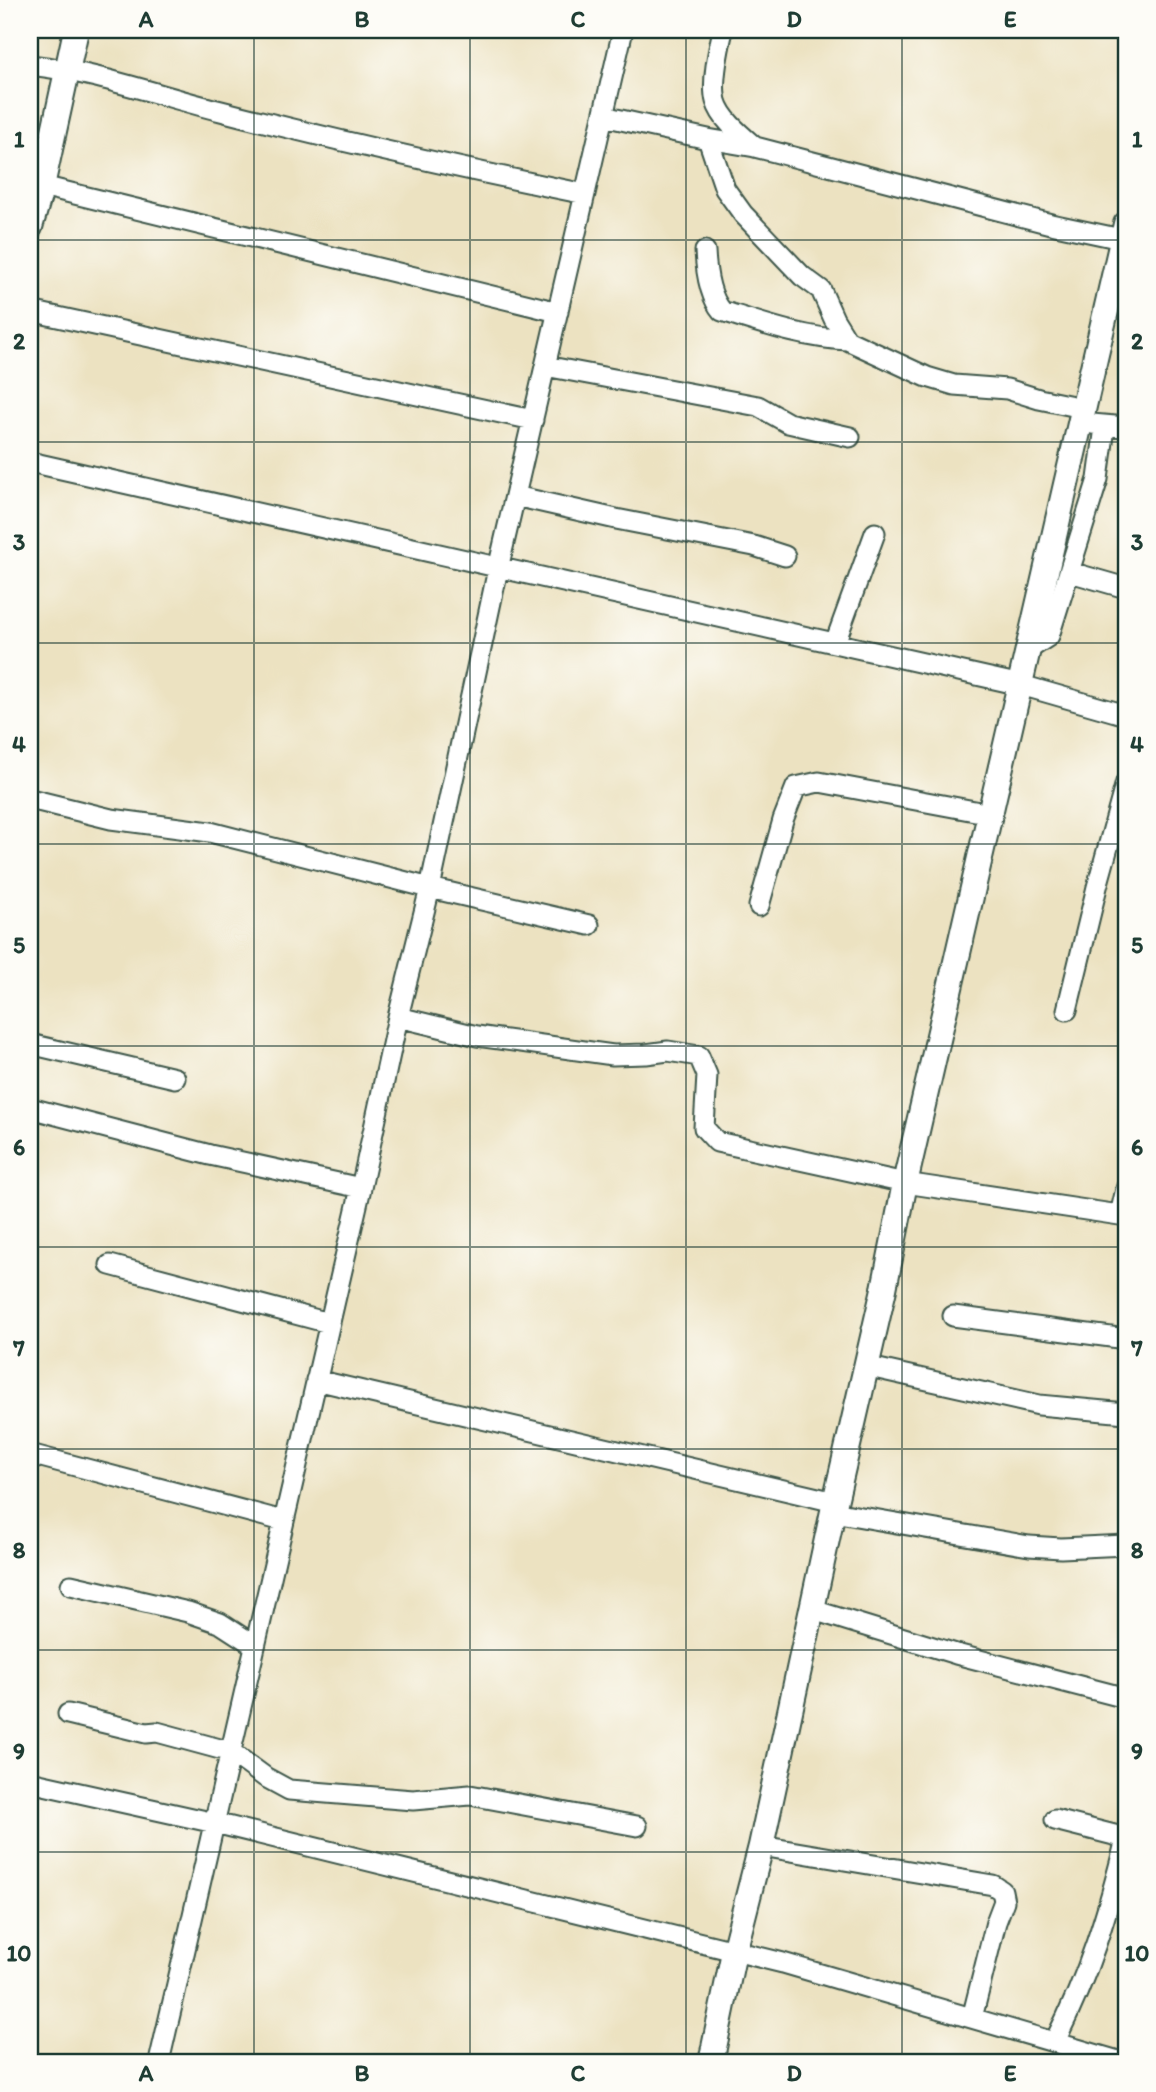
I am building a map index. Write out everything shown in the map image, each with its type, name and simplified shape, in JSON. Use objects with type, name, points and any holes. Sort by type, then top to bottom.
[{"type":"street","points":[[31,221],[42,186],[76,30]]},
{"type":"street","points":[[159,2062],[398,1017],[430,888],[498,569],[623,30]]},
{"type":"street","points":[[723,30],[716,63],[716,101],[730,124],[755,147]]},
{"type":"street","points":[[30,65],[69,69],[221,111],[442,164],[584,194]]},
{"type":"street","points":[[603,116],[755,147],[1051,224],[1125,235],[1081,415],[905,1183],[761,1846],[710,2062]]},
{"type":"street","points":[[708,139],[725,189],[743,214],[802,276],[821,290],[847,340]]},
{"type":"street","points":[[42,186],[558,312]]},
{"type":"street","points":[[705,251],[706,268],[715,303],[722,311],[789,332],[821,339],[847,340],[927,377],[954,385],[1007,389],[1081,415],[1105,427],[1126,427]]},
{"type":"street","points":[[30,311],[533,420]]},
{"type":"street","points":[[545,366],[758,406],[788,423],[850,438]]},
{"type":"street","points":[[1029,649],[1049,636],[1098,480],[1105,427]]},
{"type":"street","points":[[30,462],[1021,685],[1126,715]]},
{"type":"street","points":[[515,496],[754,546],[785,556]]},
{"type":"street","points":[[835,643],[876,533]]},
{"type":"street","points":[[1070,572],[1126,588]]},
{"type":"street","points":[[759,906],[780,830],[796,787],[818,782],[991,814]]},
{"type":"street","points":[[1067,1010],[1126,782]]},
{"type":"street","points":[[30,799],[111,819],[210,832],[589,925]]},
{"type":"street","points":[[398,1017],[477,1036],[612,1055],[668,1051],[699,1056],[707,1074],[704,1128],[717,1142],[905,1183],[1123,1216],[1126,1189]]},
{"type":"street","points":[[30,1044],[175,1078]]},
{"type":"street","points":[[30,1108],[209,1155],[361,1188]]},
{"type":"street","points":[[110,1265],[329,1323]]},
{"type":"street","points":[[953,1316],[1126,1339]]},
{"type":"street","points":[[865,1366],[1039,1405],[1126,1413]]},
{"type":"street","points":[[316,1380],[834,1507],[1029,1546],[1125,1546]]},
{"type":"street","points":[[30,1454],[283,1521]]},
{"type":"street","points":[[71,1585],[188,1612],[220,1623],[254,1645]]},
{"type":"street","points":[[813,1610],[956,1654],[1126,1698]]},
{"type":"street","points":[[68,1714],[146,1733],[157,1732],[231,1752],[265,1777],[289,1790],[413,1800],[470,1795],[638,1826]]},
{"type":"street","points":[[30,1782],[215,1823],[783,1963],[1122,2062]]},
{"type":"street","points":[[1055,1820],[1126,1839],[1100,1938],[1076,1999],[1055,2041]]},
{"type":"street","points":[[761,1846],[993,1885],[1002,1891],[1004,1901],[996,1922],[972,2018]]}]
